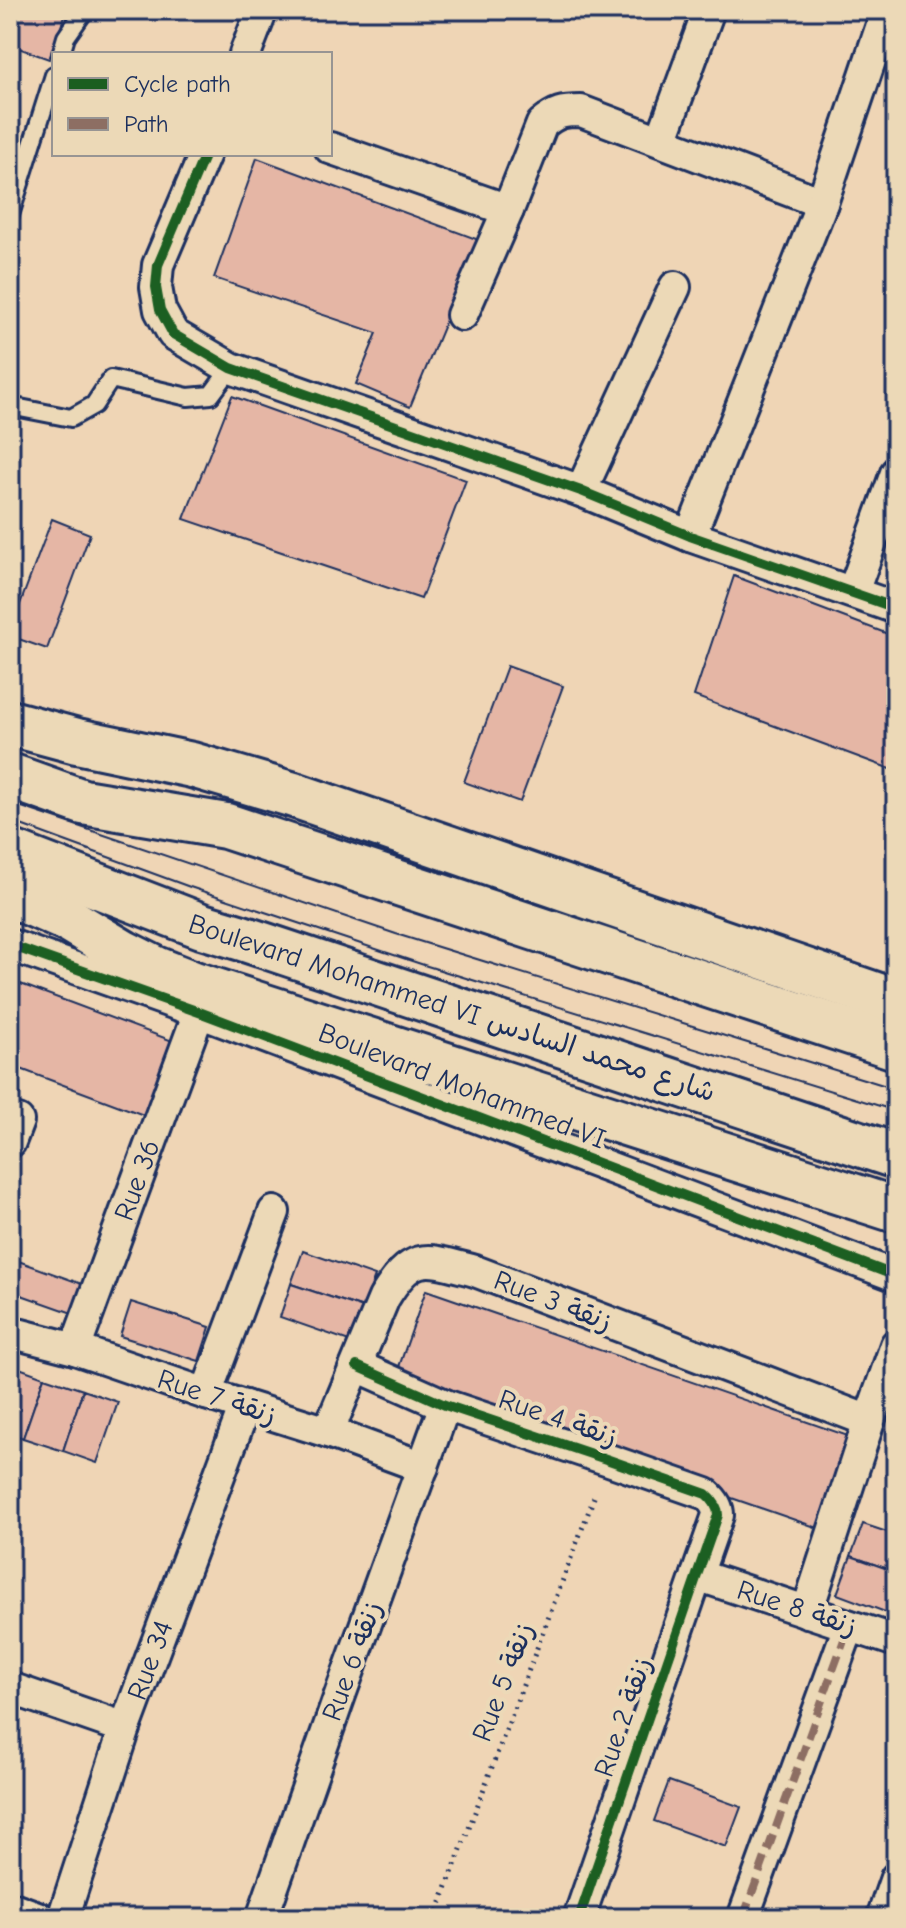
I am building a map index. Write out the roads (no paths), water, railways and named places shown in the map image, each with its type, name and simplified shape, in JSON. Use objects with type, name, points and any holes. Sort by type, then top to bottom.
[{"type":"main road","points":[[10,723],[77,741],[192,765],[269,787],[896,1002]]},
{"type":"main road","points":[[10,776],[83,802],[226,826],[896,1047]]},
{"type":"main road","name":"Boulevard Mohammed VI شارع محمد السادس","points":[[10,852],[202,926],[896,1156]]},
{"type":"main road","name":"Boulevard Mohammed VI","points":[[10,894],[69,920],[156,969],[194,984],[896,1210]]},
{"type":"street","points":[[246,52],[262,10]]},
{"type":"street","points":[[661,141],[709,10]]},
{"type":"street","points":[[690,536],[822,203],[887,10]]},
{"type":"street","points":[[462,315],[542,124],[563,111],[581,111],[822,203]]},
{"type":"street","points":[[332,149],[508,210]]},
{"type":"street","points":[[204,156],[158,265],[156,287],[160,310],[173,334],[231,368],[581,491],[690,536],[896,608]]},
{"type":"street","points":[[581,491],[675,287]]},
{"type":"street","points":[[853,592],[896,473]]},
{"type":"street","name":"Boulevard Mohammed VI","points":[[10,945],[199,1012],[896,1276]]},
{"type":"street","name":"Rue 36","points":[[75,1349],[199,1012]]},
{"type":"street","points":[[206,1394],[274,1212]]},
{"type":"street","name":"Rue 3 زنقة","points":[[328,1432],[384,1298],[405,1269],[418,1261],[437,1261],[475,1271],[869,1421]]},
{"type":"street","name":"Rue 7 زنقة","points":[[10,1332],[75,1349],[328,1432],[423,1467]]},
{"type":"street","points":[[807,1612],[896,1345]]},
{"type":"street","name":"Rue 4 زنقة","points":[[357,1366],[445,1405],[706,1494],[718,1509],[713,1532]]},
{"type":"street","name":"Rue 6 زنقة","points":[[262,1918],[445,1405]]},
{"type":"street","name":"Rue 34","points":[[63,1918],[125,1728],[245,1406]]},
{"type":"street","name":"Rue 2 زنقة","points":[[579,1918],[713,1532]]},
{"type":"street","name":"Rue 8 زنقة","points":[[697,1575],[896,1641]]},
{"type":"street","points":[[743,1918],[849,1626]]},
{"type":"street","points":[[10,1688],[125,1728]]},
{"type":"street","points":[[882,1918],[896,1878]]},
{"type":"street","points":[[10,1907],[40,1918]]},
{"type":"lane","points":[[62,52],[66,37],[85,10]]},
{"type":"lane","points":[[10,215],[52,81]]},
{"type":"lane","points":[[10,406],[71,418],[94,405],[111,379],[188,397],[211,395],[231,368]]},
{"type":"tram line","points":[[10,803],[396,934],[896,1089]]},
{"type":"tram line","points":[[10,821],[190,887],[424,965],[896,1111]]}]
